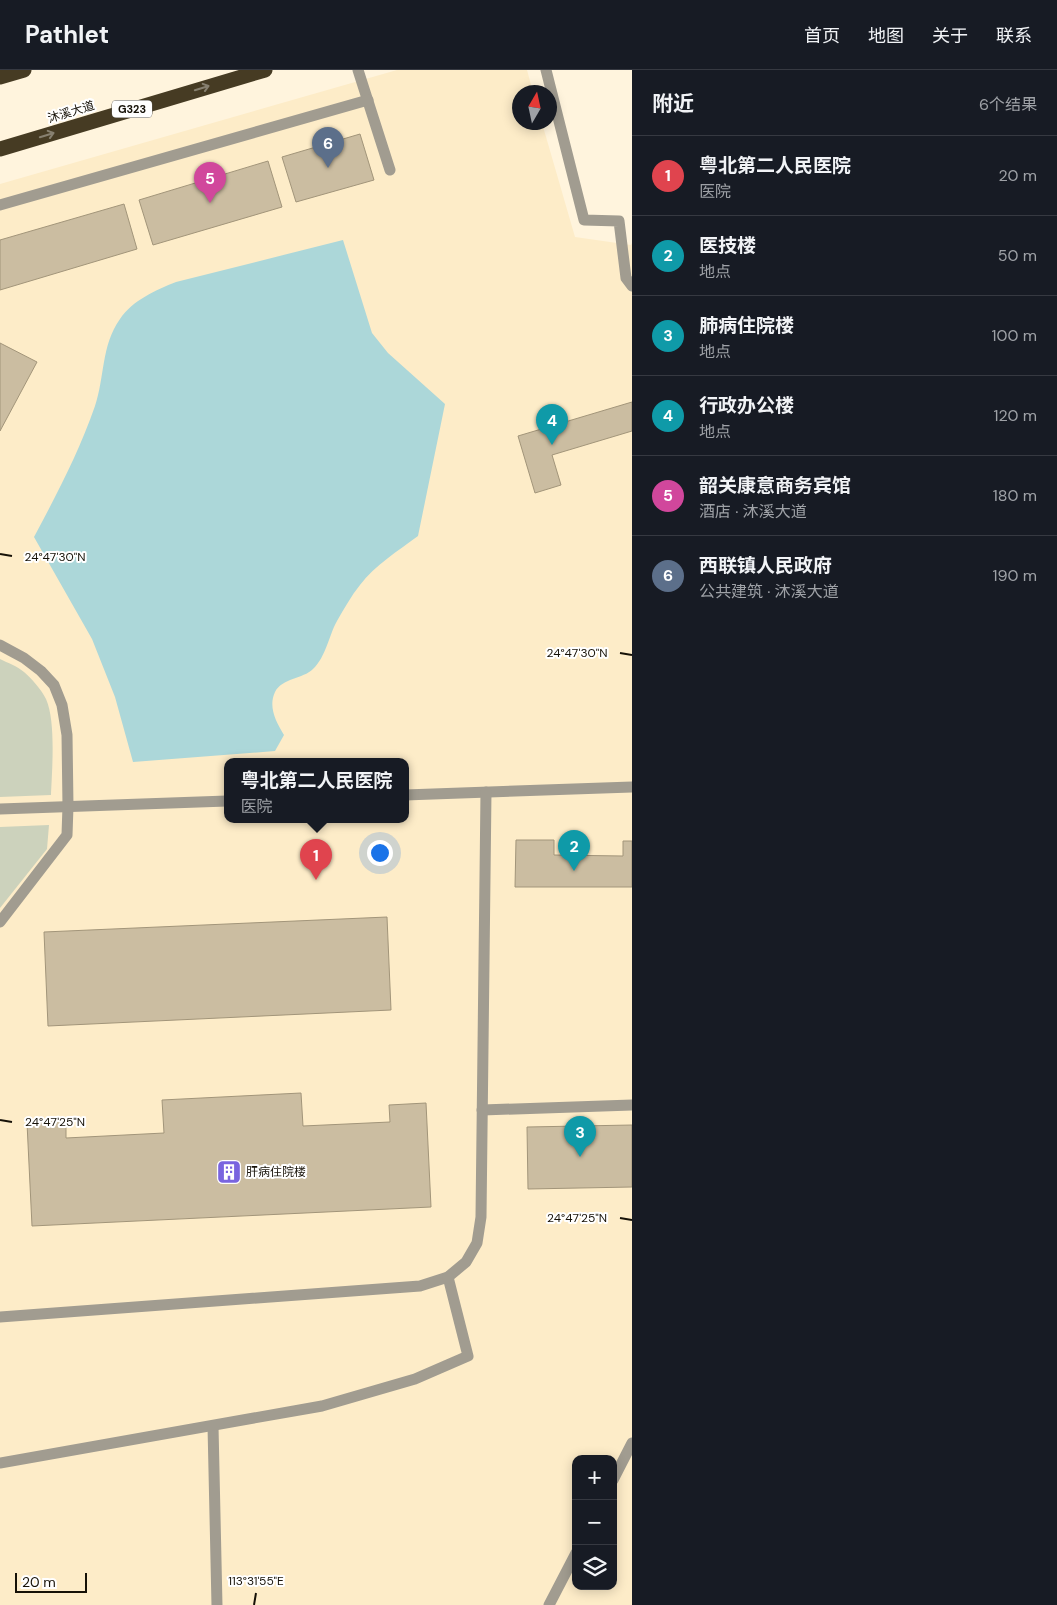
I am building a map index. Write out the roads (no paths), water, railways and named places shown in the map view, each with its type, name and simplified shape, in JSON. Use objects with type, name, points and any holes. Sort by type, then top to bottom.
[{"type":"highway","points":[[0,77],[24,70]]},
{"type":"highway","name":"沐溪大道","points":[[0,149],[265,70]]},
{"type":"lane","points":[[358,70],[390,170]]},
{"type":"lane","points":[[546,70],[584,220],[619,221],[626,278],[632,286]]},
{"type":"lane","points":[[0,205],[368,100]]},
{"type":"lane","points":[[0,645],[24,658],[41,671],[54,685],[62,705],[68,736],[67,835],[0,922]]},
{"type":"lane","points":[[409,794],[632,787]]},
{"type":"lane","points":[[0,1316],[420,1286],[448,1277],[466,1262],[477,1243],[481,1217],[486,792]]},
{"type":"lane","points":[[0,810],[224,801]]},
{"type":"lane","points":[[482,1110],[632,1105]]},
{"type":"lane","points":[[0,1463],[322,1406],[415,1378],[468,1356],[448,1277]]},
{"type":"lane","points":[[213,1426],[217,1605]]},
{"type":"lane","points":[[617,1472],[632,1443]]},
{"type":"lane","points":[[549,1605],[572,1562]]},
{"type":"water","points":[[343,240],[372,333],[388,353],[445,404],[418,536],[380,565],[360,585],[337,621],[321,658],[313,669],[278,687],[272,703],[276,720],[284,735],[275,751],[133,762],[115,697],[92,639],[34,537],[67,473],[89,423],[98,395],[109,340],[120,319],[131,306],[145,296],[168,285]]},
{"type":"place","name":"西联镇人民政府","points":[[328,168]]},
{"type":"place","name":"韶关康意商务宾馆","points":[[210,203]]},
{"type":"place","name":"行政办公楼","points":[[552,445]]},
{"type":"place","name":"医技楼","points":[[574,871]]},
{"type":"place","name":"粤北第二人民医院","points":[[316,880]]},
{"type":"place","name":"肺病住院楼","points":[[580,1157]]},
{"type":"place","name":"肝病住院楼","points":[[229,1172]]}]
